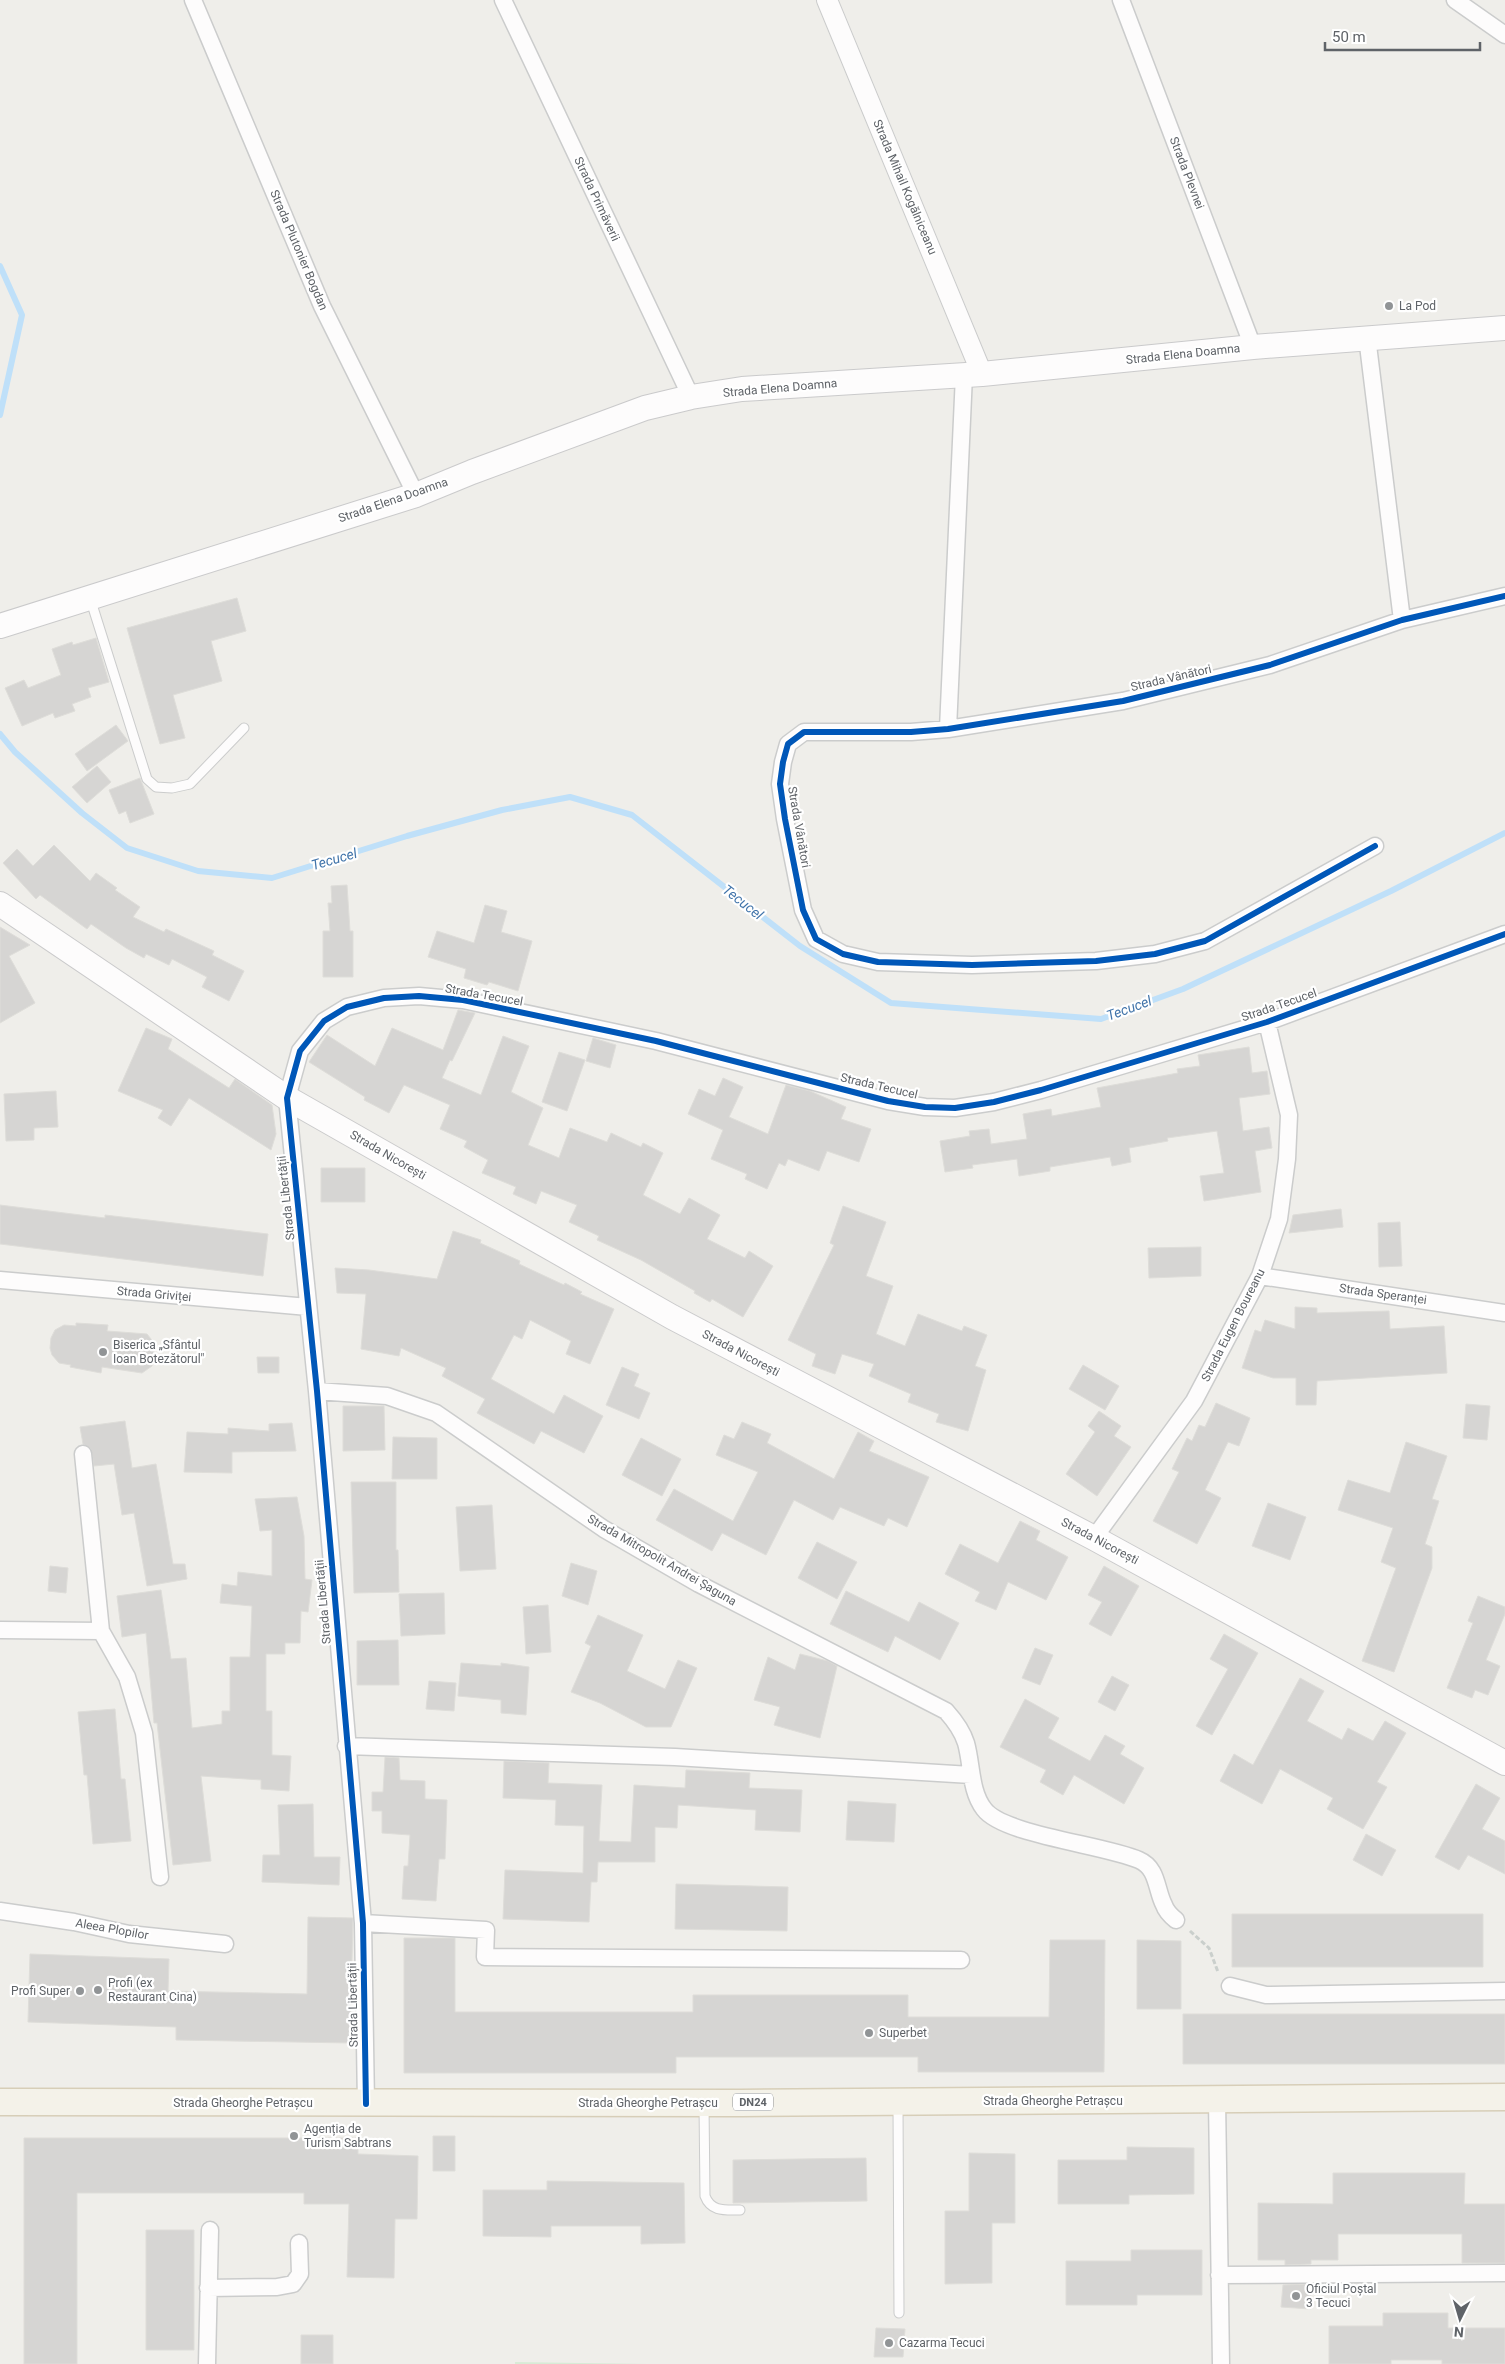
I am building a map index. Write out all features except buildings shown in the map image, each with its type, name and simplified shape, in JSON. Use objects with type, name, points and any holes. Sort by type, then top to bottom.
[{"type":"main road","name":"Strada Elena Doamna","points":[[1,626],[416,495],[472,472],[645,408],[691,397],[742,389],[973,375],[1367,336],[1505,328]]},
{"type":"main road","name":"Strada Nicorești","points":[[0,904],[287,1098],[672,1317],[1094,1538],[1505,1763]]},
{"type":"main road","name":"Strada Gheorghe Petrașcu","points":[[0,2102],[366,2104],[1505,2097]]},
{"type":"street","name":"Strada Plutonier Bogdan","points":[[193,0],[322,306],[416,495]]},
{"type":"street","name":"Strada Primăverii","points":[[503,0],[691,397]]},
{"type":"street","name":"Strada Mihail Kogălniceanu","points":[[827,0],[973,375]]},
{"type":"street","name":"Strada Plevnei","points":[[1121,0],[1253,347]]},
{"type":"street","points":[[1454,0],[1505,36]]},
{"type":"street","points":[[1367,336],[1402,620]]},
{"type":"street","points":[[948,729],[973,375]]},
{"type":"street","name":"Strada Vânători","points":[[1375,846],[1205,942],[1155,954],[1096,961],[972,965],[878,962],[843,954],[816,939],[803,910],[780,784],[788,744],[804,732],[911,732],[948,729],[1123,701],[1270,665],[1402,620],[1505,596]]},
{"type":"street","name":"Strada Tecucel","points":[[287,1098],[300,1051],[324,1021],[347,1007],[384,998],[418,996],[463,1000],[656,1041],[888,1101],[925,1107],[955,1108],[994,1102],[1041,1090],[1267,1022],[1505,934]]},
{"type":"street","name":"Strada Eugen Boureanu","points":[[1094,1538],[1194,1401],[1260,1276],[1279,1219],[1287,1160],[1289,1115],[1267,1022]]},
{"type":"street","name":"Strada Libertății","points":[[287,1098],[317,1391],[362,1923],[366,2104]]},
{"type":"street","name":"Strada Speranței","points":[[1260,1276],[1505,1313]]},
{"type":"street","name":"Strada Griviței","points":[[0,1280],[308,1307]]},
{"type":"street","name":"Strada Mitropolit Andrei Șaguna","points":[[317,1391],[387,1396],[436,1413],[604,1529],[699,1584],[946,1711],[960,1728],[966,1745],[971,1775],[984,1809],[1000,1822],[1045,1836],[1117,1852],[1142,1861],[1154,1875],[1163,1904],[1176,1920]]},
{"type":"street","points":[[83,1454],[102,1631],[127,1677],[144,1733],[160,1877]]},
{"type":"street","points":[[0,1630],[102,1631]]},
{"type":"street","points":[[346,1746],[675,1757],[971,1775]]},
{"type":"street","name":"Aleea Plopilor","points":[[0,1911],[74,1922],[129,1934],[225,1944]]},
{"type":"street","points":[[362,1923],[486,1930],[485,1957],[961,1960]]},
{"type":"street","points":[[1230,1986],[1266,1995],[1505,1991]]},
{"type":"street","points":[[1217,2100],[1221,2364]]},
{"type":"street","points":[[207,2364],[210,2230]]},
{"type":"street","points":[[208,2288],[277,2287],[293,2284],[300,2274],[299,2242]]},
{"type":"street","points":[[1219,2275],[1505,2273]]},
{"type":"lane","points":[[90,598],[146,779],[156,787],[172,788],[190,784],[244,728]]},
{"type":"lane","points":[[704,2102],[705,2196],[712,2207],[721,2210],[740,2210]]},
{"type":"lane","points":[[898,2102],[899,2313]]},
{"type":"path","points":[[1176,1920],[1196,1934],[1209,1948],[1219,1974],[1230,1986]]},
{"type":"green space","points":[[515,2362],[648,2364],[515,2364]]},
{"type":"waterway","name":"Tecucel","points":[[0,266],[22,315],[0,415]]},
{"type":"waterway","name":"Tecucel","points":[[0,734],[15,752],[82,813],[127,848],[198,871],[272,878],[407,836],[502,810],[570,797],[632,815],[800,946],[891,1003],[1101,1019],[1183,989],[1391,891],[1505,833]]},
{"type":"cycle path","points":[[1375,846],[1205,941],[1155,954],[1096,961],[972,965],[878,962],[843,954],[816,939],[803,910],[780,784],[788,744],[804,732],[911,732],[948,729],[1123,701],[1270,665],[1402,620],[1505,596]]},
{"type":"cycle path","points":[[366,2104],[363,1923],[317,1391],[287,1098],[300,1051],[324,1021],[347,1007],[384,998],[419,996],[463,1000],[656,1041],[888,1101],[925,1107],[955,1108],[994,1102],[1041,1090],[1267,1022],[1505,934]]},
{"type":"place","name":"La Pod","points":[[1389,306]]},
{"type":"place","name":"Biserica „Sfântul Ioan Botezătorul\"","points":[[103,1352]]},
{"type":"place","name":"Profi (ex Restaurant Cina)","points":[[98,1990]]},
{"type":"place","name":"Profi Super","points":[[80,1991]]},
{"type":"place","name":"Superbet","points":[[869,2033]]},
{"type":"place","name":"Agenția de Turism Sabtrans","points":[[294,2136]]},
{"type":"place","name":"Oficiul Poștal 3 Tecuci","points":[[1296,2296]]},
{"type":"place","name":"Cazarma Tecuci","points":[[889,2343]]}]
